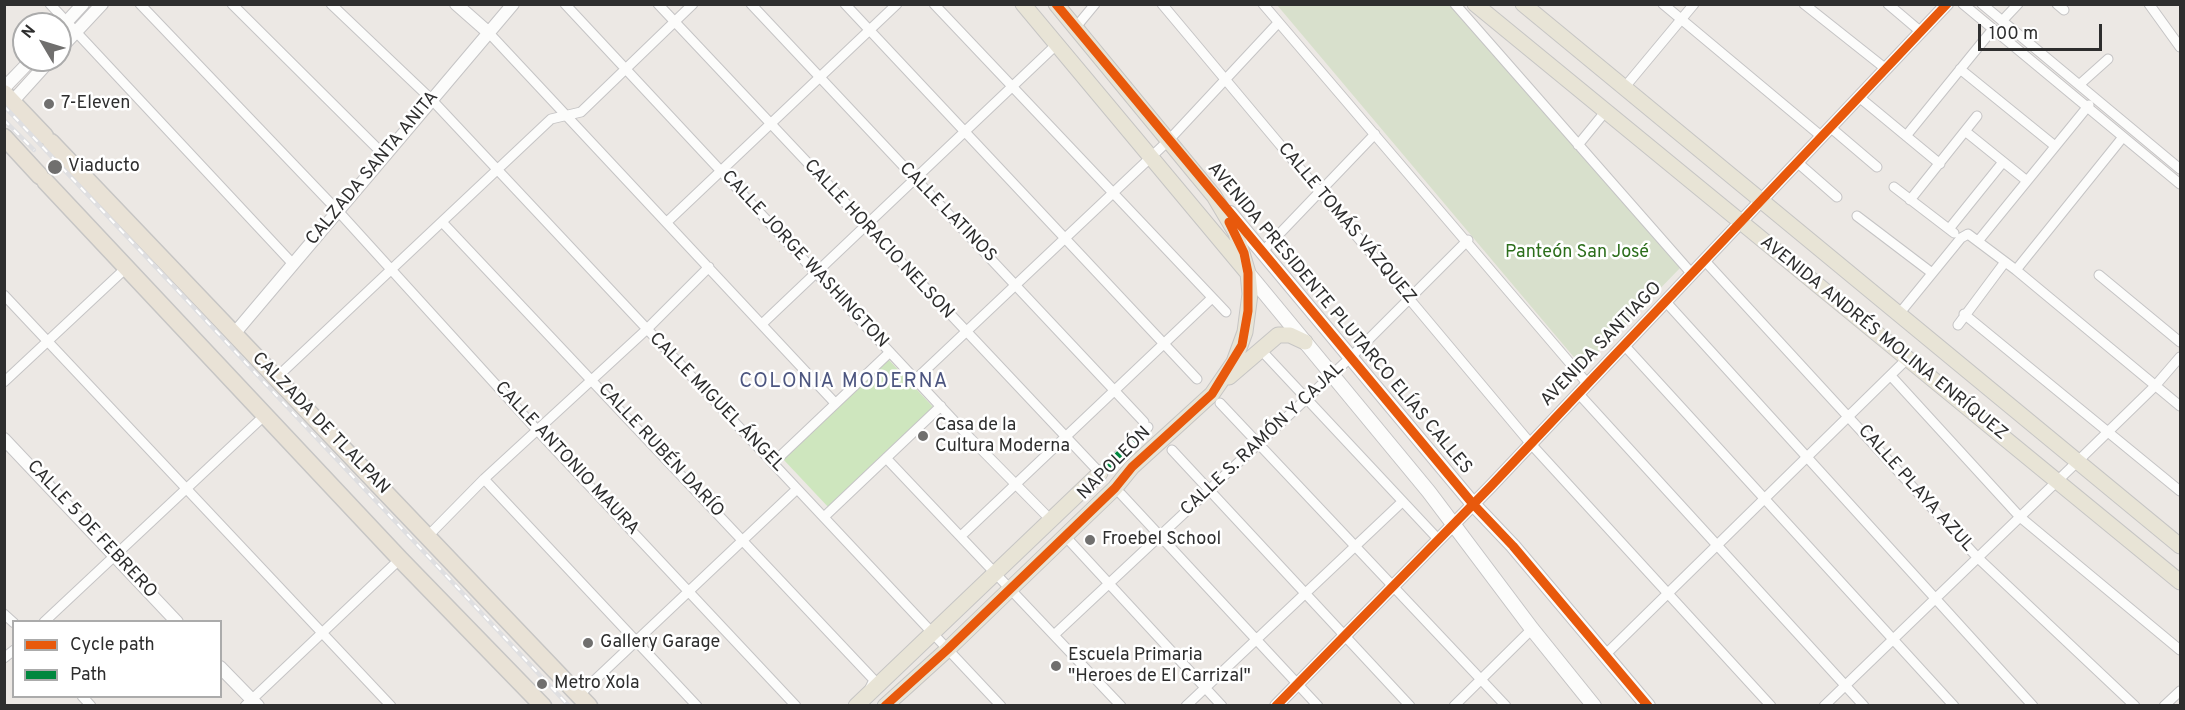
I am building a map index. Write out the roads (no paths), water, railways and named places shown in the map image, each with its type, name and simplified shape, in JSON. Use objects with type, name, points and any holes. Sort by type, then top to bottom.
[{"type":"highway","name":"CALZADA DE TLALPAN","points":[[7,94],[584,700]]},
{"type":"highway","name":"CALZADA DE TLALPAN","points":[[4,137],[400,559],[543,705]]},
{"type":"main road","points":[[1023,4],[1429,492],[1532,629],[1594,705]]},
{"type":"main road","name":"AVENIDA PRESIDENTE PLUTARCO ELÍAS CALLES","points":[[1056,4],[1473,504],[1513,546],[1648,705]]},
{"type":"main road","name":"AVENIDA ANDRÉS MOLINA ENRÍQUEZ","points":[[1475,4],[2181,582]]},
{"type":"main road","name":"AVENIDA ANDRÉS MOLINA ENRÍQUEZ","points":[[1523,4],[2181,546]]},
{"type":"main road","name":"NAPOLEÓN","points":[[893,703],[1065,536],[1132,467],[1216,398],[1244,339],[1249,303],[1248,273],[1236,233],[1214,196]]},
{"type":"main road","points":[[1216,398],[1260,349],[1278,334],[1290,335],[1305,342]]},
{"type":"main road","name":"NAPOLEÓN","points":[[856,705],[1100,473]]},
{"type":"main road","points":[[2114,528],[2181,568]]},
{"type":"street","points":[[72,16],[83,4]]},
{"type":"street","points":[[72,35],[102,4]]},
{"type":"street","name":"CALLE ANTONIO MAURA","points":[[140,4],[338,212],[537,430],[796,705]]},
{"type":"street","points":[[232,4],[385,156]]},
{"type":"street","name":"CALLE MIGUEL ÁNGEL","points":[[331,4],[432,100],[1001,705]]},
{"type":"street","points":[[456,4],[489,33],[836,403]]},
{"type":"street","name":"CALZADA SANTA ANITA","points":[[234,334],[513,4]]},
{"type":"street","name":"CALLE JORGE WASHINGTON","points":[[565,4],[623,69],[1045,514]]},
{"type":"street","name":"CALLE HORACIO NELSON","points":[[658,4],[963,331],[1100,473]]},
{"type":"street","points":[[276,378],[551,119],[581,112],[693,4]]},
{"type":"street","name":"CALLE LATINOS","points":[[751,4],[1146,424]]},
{"type":"street","points":[[845,4],[1197,379]]},
{"type":"street","points":[[667,222],[897,4]]},
{"type":"street","points":[[934,4],[1011,88],[1226,312]]},
{"type":"street","points":[[1076,27],[1095,4]]},
{"type":"street","name":"CALLE TOMÁS VÁZQUEZ","points":[[1162,4],[1531,444],[1772,705]]},
{"type":"street","points":[[1263,4],[1468,240],[1587,383]]},
{"type":"street","points":[[1455,4],[1692,274]]},
{"type":"street","points":[[1663,4],[1826,132],[1877,167]]},
{"type":"street","points":[[1624,88],[1694,4]]},
{"type":"street","points":[[1804,4],[1886,69]]},
{"type":"street","points":[[1888,4],[1921,32]]},
{"type":"street","name":"AVENIDA SANTIAGO","points":[[1276,705],[1531,444],[1947,4]]},
{"type":"street","points":[[1963,4],[2086,108],[2181,184]]},
{"type":"street","points":[[1982,4],[2181,169]]},
{"type":"street","points":[[2002,21],[2018,4]]},
{"type":"street","points":[[2148,4],[2181,47]]},
{"type":"street","points":[[915,379],[963,331],[1168,141],[1278,23]]},
{"type":"street","points":[[1906,136],[1993,28]]},
{"type":"street","points":[[72,30],[293,264]]},
{"type":"street","points":[[762,324],[1056,45]]},
{"type":"street","points":[[2079,85],[2108,59]]},
{"type":"street","points":[[1960,69],[2055,146]]},
{"type":"street","points":[[7,94],[23,72]]},
{"type":"street","points":[[7,94],[35,72]]},
{"type":"street","points":[[1859,97],[1940,164]]},
{"type":"street","points":[[1979,240],[2094,97]]},
{"type":"street","points":[[1578,145],[1605,112]]},
{"type":"street","points":[[1910,200],[1977,116]]},
{"type":"street","points":[[1965,131],[2027,181]]},
{"type":"street","points":[[1263,251],[1375,134]]},
{"type":"street","points":[[2016,270],[2123,137]]},
{"type":"street","points":[[1797,162],[1837,197]]},
{"type":"street","points":[[1949,229],[2003,162]]},
{"type":"street","points":[[1894,187],[1961,238]]},
{"type":"street","points":[[1857,216],[1932,273]]},
{"type":"street","name":"CALLE RUBÉN DARÍO","points":[[442,222],[875,682],[850,705]]},
{"type":"street","points":[[1899,314],[1961,238],[1968,234],[1979,240],[2181,406]]},
{"type":"street","name":"CALLE S. RAMÓN Y CAJAL","points":[[1054,635],[1351,357],[1468,240]]},
{"type":"street","name":"CALLE PLAYA AZUL","points":[[1705,261],[1977,558],[2135,705]]},
{"type":"street","points":[[1958,325],[2005,262]]},
{"type":"street","points":[[428,536],[484,479],[646,330],[709,267]]},
{"type":"street","points":[[4,382],[126,268]]},
{"type":"street","points":[[2100,274],[2181,342]]},
{"type":"street","points":[[4,295],[391,705]]},
{"type":"street","points":[[960,536],[1212,298]]},
{"type":"street","points":[[1666,302],[2033,705]]},
{"type":"street","points":[[1964,314],[2181,491]]},
{"type":"street","points":[[1624,345],[1954,705]]},
{"type":"street","points":[[1260,349],[1437,538]]},
{"type":"street","points":[[773,463],[890,352]]},
{"type":"street","points":[[1824,705],[2058,481],[2155,386],[2181,357]]},
{"type":"street","points":[[1605,655],[1908,358]]},
{"type":"street","points":[[1891,376],[2020,517],[2181,650]]},
{"type":"street","points":[[1578,393],[1864,705]]},
{"type":"street","points":[[1216,398],[1506,705]]},
{"type":"street","points":[[824,517],[941,406]]},
{"type":"street","points":[[45,620],[265,415]]},
{"type":"street","name":"NAPOLEÓN","points":[[1100,473],[1146,424]]},
{"type":"street","name":"CALLE 5 DE FEBRERO","points":[[4,439],[176,620]]},
{"type":"street","points":[[1172,450],[1410,705]]},
{"type":"street","points":[[886,458],[1120,705]]},
{"type":"street","points":[[484,479],[697,705]]},
{"type":"street","points":[[584,700],[636,641],[797,489]]},
{"type":"street","points":[[1121,494],[1318,705]]},
{"type":"street","points":[[1186,705],[1402,502]]},
{"type":"street","points":[[1065,536],[1222,705]]},
{"type":"street","points":[[222,668],[251,703],[400,559]]},
{"type":"street","points":[[1454,705],[1532,629]]},
{"type":"street","points":[[2164,705],[2181,691]]},
{"type":"railway","points":[[4,106],[569,706]]},
{"type":"railway","points":[[4,120],[34,150]]},
{"type":"place","name":"7-Eleven","points":[[49,104]]},
{"type":"place","name":"Viaducto","points":[[55,167]]},
{"type":"place","name":"Casa de la Cultura Moderna","points":[[923,436]]},
{"type":"place","name":"Froebel School","points":[[1090,540]]},
{"type":"place","name":"Gallery Garage","points":[[588,643]]},
{"type":"place","name":"Escuela Primaria \"Heroes de El Carrizal\"","points":[[1056,666]]},
{"type":"place","name":"Metro Xola","points":[[542,684]]},
{"type":"district","name":"COLONIA MODERNA","points":[[844,383]]},
{"type":"park label","name":"Panteón San José","points":[[1577,253]]}]
